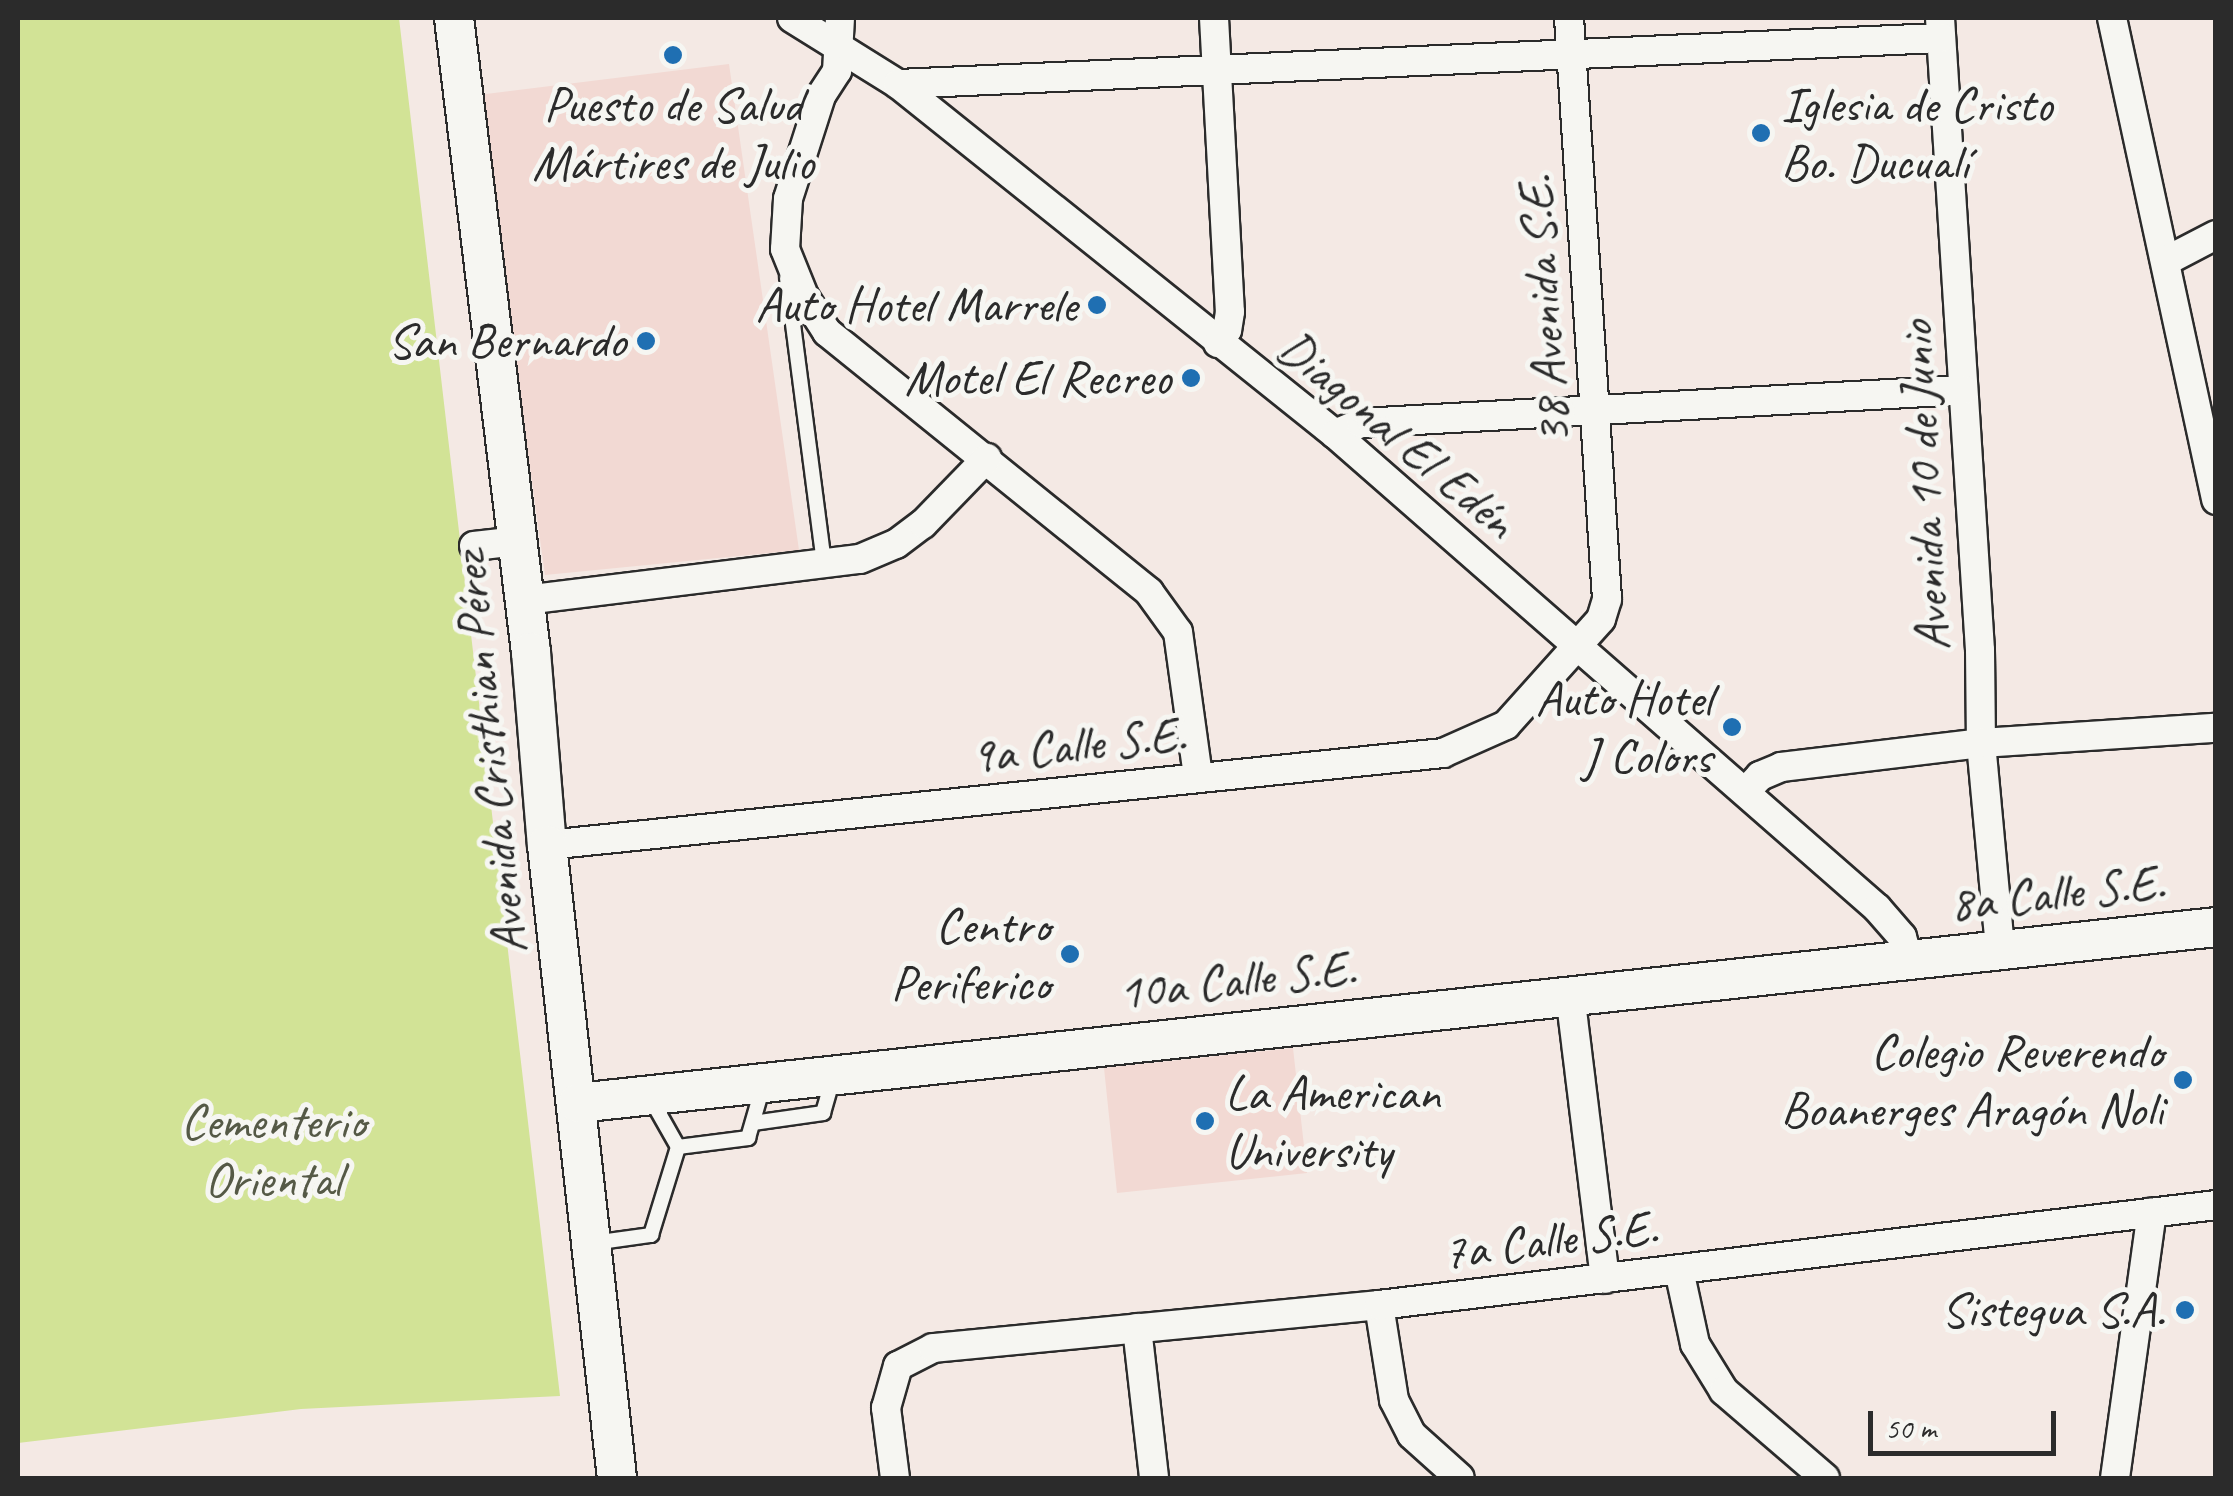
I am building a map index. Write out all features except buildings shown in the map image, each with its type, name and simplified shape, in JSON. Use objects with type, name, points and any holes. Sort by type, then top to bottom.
[{"type":"street","name":"Avenida Cristhian Pérez","points":[[454,18],[524,600],[617,1478]]},
{"type":"street","name":"Diagonal El Edén","points":[[792,18],[841,31],[898,84],[1335,434],[1747,790],[1890,920],[1902,937],[1908,958]]},
{"type":"street","points":[[1214,18],[1230,312],[1227,330],[1218,343]]},
{"type":"street","name":"38 Avenida S.E.","points":[[1570,18],[1608,600],[1601,620],[1578,646]]},
{"type":"street","points":[[2112,18],[2216,500]]},
{"type":"street","points":[[898,84],[1571,52],[1940,28]]},
{"type":"street","name":"Avenida 10 de Junio","points":[[1940,28],[1980,650],[1981,743],[2000,948]]},
{"type":"street","points":[[841,31],[838,71],[821,96],[788,199],[785,249],[804,296],[827,332],[1149,592],[1178,632],[1198,777]]},
{"type":"street","points":[[2166,261],[2216,235]]},
{"type":"street","points":[[1335,434],[1361,424],[1963,390]]},
{"type":"street","points":[[524,600],[860,559],[896,544],[923,524],[986,458]]},
{"type":"street","points":[[474,546],[517,541]]},
{"type":"street","name":"9a Calle S.E.","points":[[547,845],[1443,752],[1506,725],[1578,646]]},
{"type":"street","points":[[1747,790],[1760,776],[1781,767],[1981,743],[2216,728]]},
{"type":"street","name":"8a Calle S.E.","points":[[1908,958],[2216,927]]},
{"type":"street","name":"10a Calle S.E.","points":[[578,1103],[1908,958]]},
{"type":"street","points":[[1570,994],[1605,1279]]},
{"type":"street","name":"7a Calle S.E.","points":[[895,1478],[886,1408],[898,1366],[934,1348],[1378,1305],[2216,1205]]},
{"type":"street","points":[[2115,1478],[2152,1213]]},
{"type":"street","points":[[1678,1270],[1695,1344],[1724,1391],[1825,1478]]},
{"type":"street","points":[[1378,1305],[1394,1400],[1412,1435],[1460,1478]]},
{"type":"street","points":[[1137,1328],[1154,1478]]},
{"type":"lane","points":[[785,249],[792,332],[824,565]]},
{"type":"lane","points":[[752,1122],[824,1113],[833,1075]]},
{"type":"lane","points":[[678,1147],[748,1138],[764,1083]]},
{"type":"lane","points":[[592,1243],[650,1234],[678,1147],[649,1096]]},
{"type":"shaded area","points":[[729,64],[799,550],[545,575],[478,95]]},
{"type":"shaded area","name":"La American University","points":[[1293,1048],[1307,1173],[1117,1193],[1104,1068]]},
{"type":"green space","name":"Cementerio Oriental","points":[[18,18],[399,18],[560,1396],[301,1409],[18,1443]]},
{"type":"place","name":"Puesto de Salud Mártires de Julio","points":[[673,55]]},
{"type":"place","name":"Iglesia de Cristo Bo. Ducualí","points":[[1761,133]]},
{"type":"place","name":"Auto Hotel Marrele","points":[[1097,305]]},
{"type":"place","name":"San Bernardo","points":[[646,341]]},
{"type":"place","name":"Motel El Recreo","points":[[1191,378]]},
{"type":"place","name":"Auto Hotel J Colors","points":[[1732,727]]},
{"type":"place","name":"Centro Periferico","points":[[1070,954]]},
{"type":"place","name":"Colegio Reverendo Boanerges Aragón Noli","points":[[2183,1080]]},
{"type":"place","name":"La American University","points":[[1205,1121]]},
{"type":"place","name":"Sistegua S.A.","points":[[2185,1310]]}]
